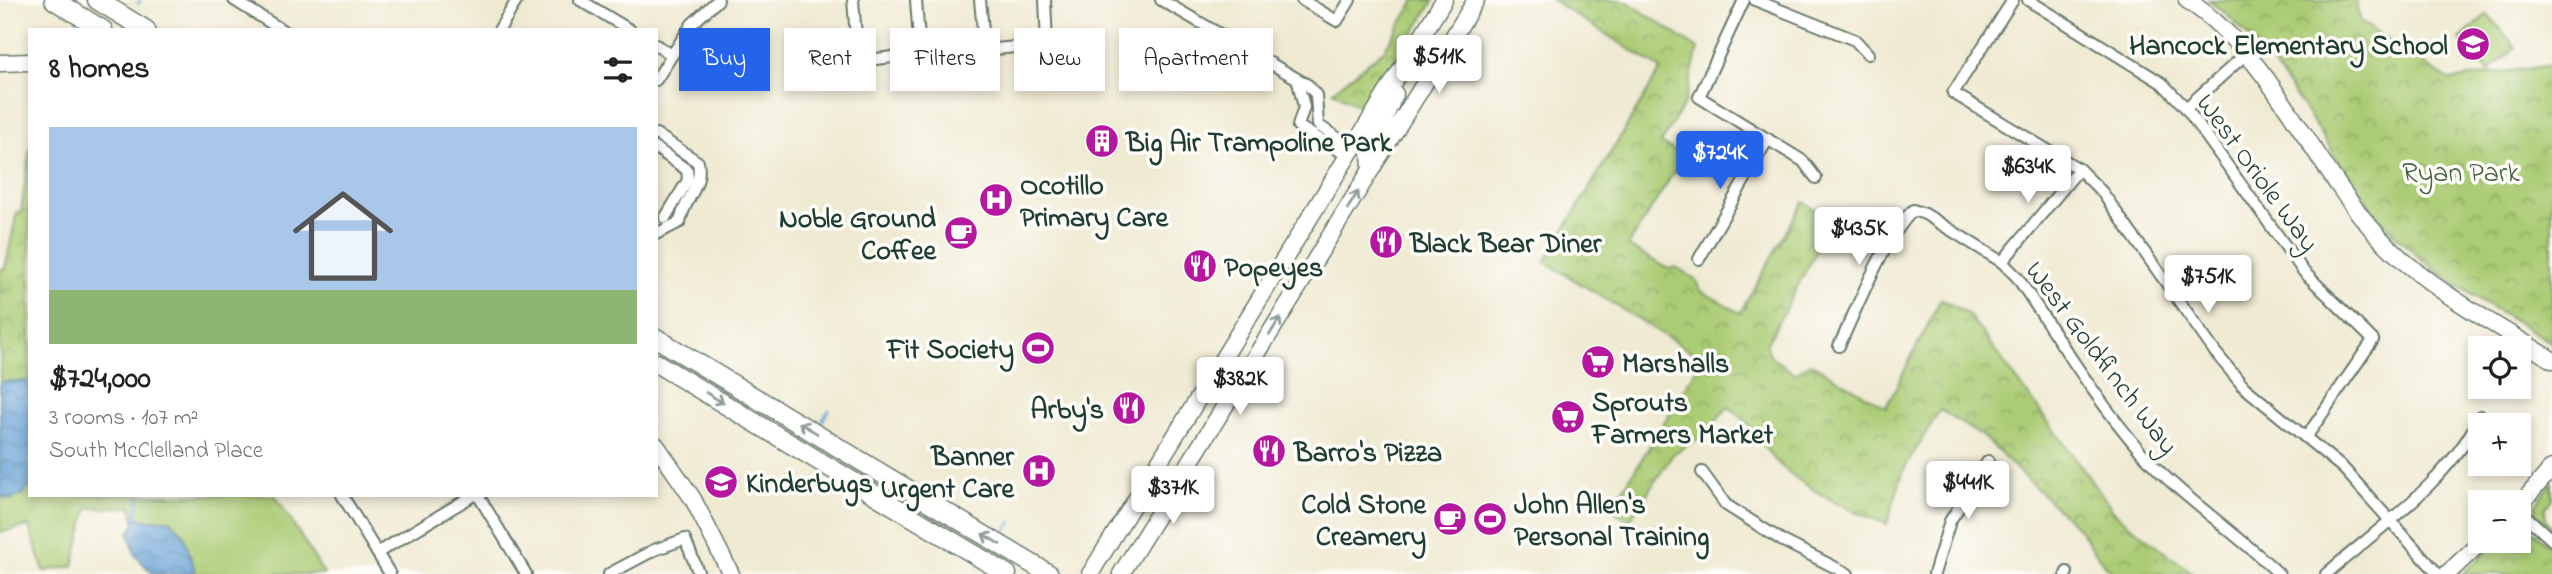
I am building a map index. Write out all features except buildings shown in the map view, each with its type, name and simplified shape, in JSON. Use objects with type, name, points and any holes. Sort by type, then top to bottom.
[{"type":"main road","points":[[54,0],[100,28]]},
{"type":"main road","points":[[97,0],[143,28]]},
{"type":"main road","points":[[1090,574],[1444,0]]},
{"type":"main road","points":[[1121,574],[1476,0]]},
{"type":"main road","points":[[2188,0],[2206,12],[2246,54],[2379,237],[2406,263],[2552,360]]},
{"type":"main road","points":[[0,63],[28,62]]},
{"type":"main road","points":[[1371,170],[1370,151],[1394,99],[1403,66]]},
{"type":"main road","points":[[658,339],[1049,574]]},
{"type":"main road","points":[[658,364],[1007,574]]},
{"type":"main road","points":[[658,447],[693,499],[731,574]]},
{"type":"main road","points":[[2531,493],[2552,468]]},
{"type":"main road","points":[[2447,574],[2469,553]]},
{"type":"street","points":[[234,0],[279,28]]},
{"type":"street","points":[[500,28],[517,0]]},
{"type":"street","points":[[580,0],[627,28]]},
{"type":"street","points":[[658,77],[692,24],[717,0]]},
{"type":"street","points":[[853,0],[858,61],[920,54],[916,0]]},
{"type":"street","points":[[980,0],[985,50],[1047,44],[1045,0]]},
{"type":"street","points":[[1161,0],[1298,82],[1308,85],[1316,95],[1318,125],[1351,152]]},
{"type":"street","points":[[1302,0],[1337,21],[1350,0]]},
{"type":"street","points":[[1744,0],[1699,97],[1803,161],[1816,178]]},
{"type":"street","points":[[1755,0],[1855,40],[1868,54]]},
{"type":"street","points":[[2012,0],[1953,93],[2079,169],[2102,192],[2215,352],[2244,387],[2344,468],[2438,574]]},
{"type":"street","name":"West Oriole Way","points":[[2028,0],[2162,83],[2186,108],[2304,272],[2373,340],[2307,436]]},
{"type":"street","points":[[658,46],[672,55]]},
{"type":"street","points":[[2186,108],[2246,54]]},
{"type":"street","points":[[1298,82],[1304,107],[1298,126],[1351,152]]},
{"type":"street","points":[[658,135],[698,162],[699,184],[682,213],[680,222]]},
{"type":"street","points":[[1699,259],[1768,139]]},
{"type":"street","points":[[658,149],[687,170],[688,180],[661,219],[680,222]]},
{"type":"street","points":[[2002,262],[2079,169]]},
{"type":"street","name":"West Goldfinch Way","points":[[1839,346],[1873,274],[1905,219],[1913,210],[1925,214],[2002,262],[2017,277],[2119,426],[2143,454],[2173,484],[2247,542],[2278,574]]},
{"type":"street","points":[[658,233],[680,222]]},
{"type":"street","points":[[2326,574],[2439,474],[2468,441]]},
{"type":"street","points":[[1934,574],[1950,521],[1988,461]]},
{"type":"street","points":[[1702,472],[1726,505],[1783,541],[1848,574]]},
{"type":"street","points":[[343,497],[390,574]]},
{"type":"street","points":[[377,553],[473,497]]},
{"type":"street","points":[[477,497],[526,574]]},
{"type":"street","points":[[2531,520],[2552,540]]},
{"type":"street","points":[[609,574],[654,550],[685,539],[699,574]]},
{"type":"green space","points":[[1415,0],[1434,0],[1366,110],[1333,91],[1385,49]]},
{"type":"green space","points":[[1552,0],[1625,0],[1698,49],[1685,102],[1661,143],[1684,156],[1628,246],[1669,269],[1676,267],[1695,279],[1700,290],[1740,313],[1803,202],[1833,220],[1766,345],[1771,357],[1795,374],[1810,363],[1886,407],[1941,299],[1968,314],[2117,515],[2194,574],[2114,574],[2079,529],[1983,437],[1940,410],[1904,469],[1887,524],[1858,513],[1803,483],[1771,456],[1743,419],[1728,407],[1703,436],[1673,454],[1629,521],[1611,509],[1703,359],[1545,262],[1661,69]]},
{"type":"green space","name":"Ryan Park","points":[[2208,0],[2355,0],[2361,22],[2449,80],[2552,65],[2552,343],[2438,272],[2398,238],[2359,191],[2280,74],[2235,22]]},
{"type":"green space","points":[[2487,14],[2516,47],[2489,71],[2460,39]]},
{"type":"green space","points":[[28,161],[28,381],[0,382],[0,269],[5,269],[17,212],[21,212]]},
{"type":"green space","points":[[28,381],[28,497],[276,497],[324,574],[153,574],[136,556],[129,533],[135,524],[132,507],[88,508],[73,566],[44,571],[29,526],[0,532],[0,382]]},
{"type":"green space","points":[[2552,483],[2552,499],[2545,508],[2546,519],[2552,529],[2535,513],[2535,505]]},
{"type":"green space","points":[[2531,530],[2552,549],[2552,574],[2462,574],[2485,553],[2531,553]]},
{"type":"water","points":[[28,381],[28,488],[22,495],[10,500],[0,496],[0,382]]},
{"type":"water","points":[[133,516],[145,520],[170,520],[183,533],[196,574],[153,574],[136,556],[129,533],[135,524]]},
{"type":"waterway","points":[[138,4],[140,0]]},
{"type":"waterway","points":[[822,421],[829,410]]},
{"type":"waterway","points":[[137,517],[139,497]]},
{"type":"waterway","points":[[1005,532],[1012,522]]},
{"type":"place","name":"Hancock Elementary School","points":[[2473,44]]},
{"type":"place","name":"Big Air Trampoline Park","points":[[1102,141]]},
{"type":"place","name":"Ocotillo Primary Care","points":[[996,200]]},
{"type":"place","name":"Noble Ground Coffee","points":[[961,233]]},
{"type":"place","name":"Black Bear Diner","points":[[1386,242]]},
{"type":"place","name":"Popeyes","points":[[1200,266]]},
{"type":"place","name":"Fit Society","points":[[1038,348]]},
{"type":"place","name":"Marshalls","points":[[1598,362]]},
{"type":"place","name":"Arby's","points":[[1129,408]]},
{"type":"place","name":"Sprouts Farmers Market","points":[[1568,417]]},
{"type":"place","name":"Barro's Pizza","points":[[1269,451]]},
{"type":"place","name":"Banner Urgent Care","points":[[1039,471]]},
{"type":"place","name":"Kinderbugs","points":[[721,482]]},
{"type":"place","name":"Cold Stone Creamery","points":[[1450,519]]},
{"type":"place","name":"John Allen's Personal Training","points":[[1490,519]]}]
